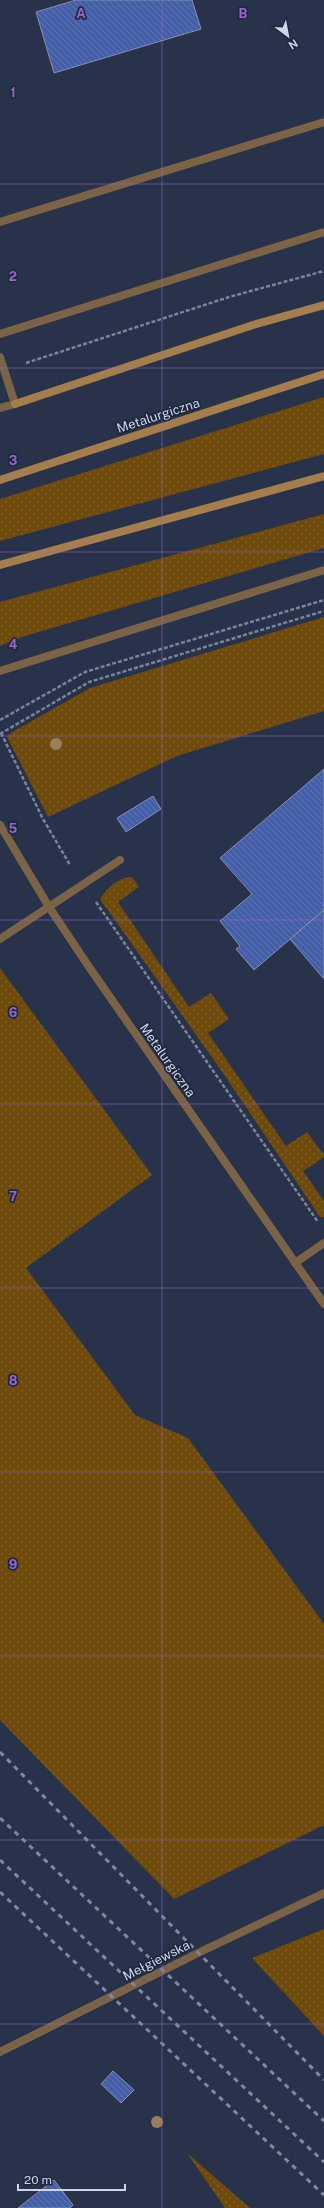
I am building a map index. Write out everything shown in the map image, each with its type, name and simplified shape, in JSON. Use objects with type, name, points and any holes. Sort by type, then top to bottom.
[{"type":"main road","points":[[15,404],[253,325],[324,305]]},
{"type":"main road","name":"Metalurgiczna","points":[[0,480],[324,374]]},
{"type":"main road","points":[[0,565],[324,476]]},
{"type":"street","points":[[0,222],[324,122]]},
{"type":"street","points":[[0,334],[324,232]]},
{"type":"street","points":[[0,357],[15,404],[0,408]]},
{"type":"street","points":[[0,671],[324,570]]},
{"type":"street","name":"Metalurgiczna","points":[[0,825],[49,907],[324,1304]]},
{"type":"street","points":[[0,939],[120,860]]},
{"type":"street","points":[[295,1263],[324,1243]]},
{"type":"street","name":"Mełgiewska","points":[[0,2052],[198,1953],[324,1893]]},
{"type":"path","points":[[4,370],[229,297],[324,271]]},
{"type":"path","points":[[0,720],[85,672],[324,600]]},
{"type":"path","points":[[320,1224],[84,884],[43,819],[0,734],[89,682],[324,611]]},
{"type":"shaded area","points":[[324,397],[324,454],[0,541],[0,499]]},
{"type":"shaded area","points":[[324,514],[324,548],[25,636],[0,646],[0,602]]},
{"type":"shaded area","points":[[324,617],[324,711],[177,756],[48,817],[7,737],[9,734],[90,688]]},
{"type":"shaded area","points":[[130,877],[133,878],[139,887],[118,902],[189,1007],[211,993],[229,1019],[208,1033],[286,1146],[307,1132],[324,1155],[324,1157],[303,1171],[324,1201],[324,1217],[320,1217],[223,1073],[100,899],[112,885],[120,880]]},
{"type":"shaded area","points":[[0,968],[152,1175],[26,1268],[135,1415],[188,1438],[324,1624],[324,1825],[174,1899],[0,1720]]},
{"type":"shaded area","points":[[324,1929],[324,2036],[252,1958]]},
{"type":"shaded area","points":[[187,2153],[250,2208],[225,2208]]},
{"type":"building","points":[[76,0],[192,0],[201,29],[54,73],[36,12]]},
{"type":"building","points":[[324,769],[324,910],[254,970],[236,949],[240,946],[220,921],[252,894],[220,858]]},
{"type":"building","points":[[153,796],[161,809],[126,832],[117,818]]},
{"type":"building","points":[[324,910],[324,979],[290,939]]},
{"type":"building","points":[[113,2071],[134,2090],[121,2103],[101,2084]]},
{"type":"building","points":[[54,2180],[73,2205],[70,2208],[18,2208]]},
{"type":"railway","points":[[0,1752],[324,2080]]},
{"type":"railway","points":[[0,1818],[324,2121]]},
{"type":"railway","points":[[0,1860],[324,2162]]},
{"type":"railway","points":[[0,1892],[324,2195]]}]
